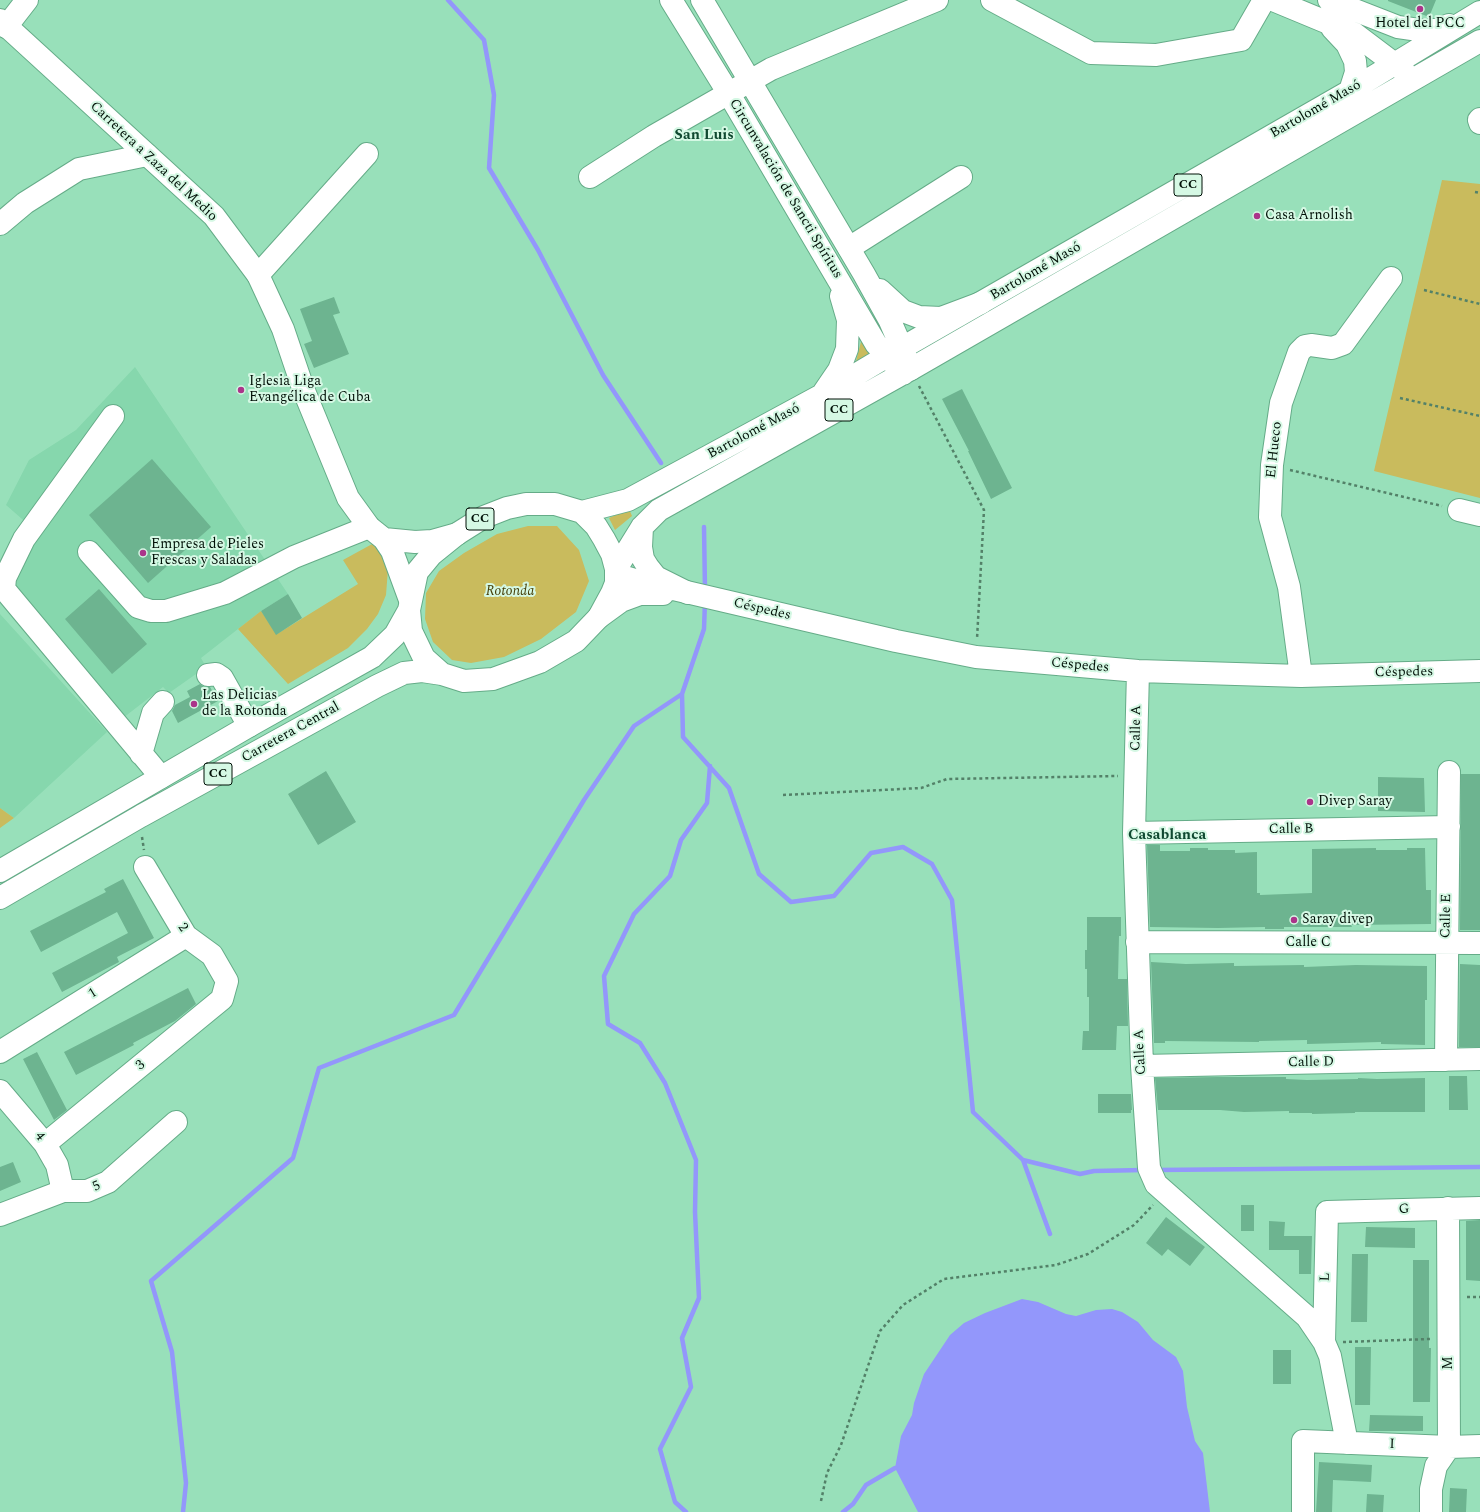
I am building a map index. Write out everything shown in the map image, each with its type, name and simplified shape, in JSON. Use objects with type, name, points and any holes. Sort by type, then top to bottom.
[{"type":"main road","points":[[3,23],[27,0]]},
{"type":"main road","name":"Circunvalación de Sancti Spíritus","points":[[671,0],[876,344],[894,352]]},
{"type":"main road","name":"Circunvalación de Sancti Spíritus","points":[[702,0],[849,248],[890,321],[894,352],[907,372]]},
{"type":"main road","points":[[590,177],[654,136],[772,69],[937,0]]},
{"type":"main road","points":[[992,0],[1091,53],[1156,55],[1241,40],[1264,0]]},
{"type":"main road","points":[[1273,0],[1355,34],[1401,59]]},
{"type":"main road","points":[[1328,0],[1360,11],[1382,22],[1398,27],[1419,30],[1437,30],[1475,15]]},
{"type":"main road","points":[[1328,0],[1392,36],[1401,59],[1416,78]]},
{"type":"main road","name":"Bartolomé Masó","points":[[582,512],[628,500],[822,395],[894,352],[1350,91],[1475,15]]},
{"type":"main road","points":[[1325,22],[1347,44],[1355,60],[1356,72],[1350,91]]},
{"type":"main road","name":"Carretera a Zaza del Medio","points":[[3,23],[214,216],[258,275],[283,329],[304,391],[348,498],[395,557],[409,605]]},
{"type":"main road","name":"Bartolomé Masó","points":[[616,570],[642,528],[659,510],[907,372],[1480,41]]},
{"type":"main road","points":[[1480,119],[1480,123]]},
{"type":"main road","points":[[258,275],[366,154]]},
{"type":"main road","points":[[0,224],[25,202],[79,169],[148,155]]},
{"type":"main road","points":[[849,248],[961,177]]},
{"type":"main road","points":[[822,395],[839,370],[847,349],[848,320],[838,285],[823,254]]},
{"type":"main road","points":[[864,274],[886,297],[903,311],[919,317],[940,318],[981,303]]},
{"type":"main road","name":"El Hueco","points":[[1301,676],[1289,587],[1270,517],[1272,465],[1281,403],[1300,352],[1305,346],[1311,345],[1332,348],[1343,344],[1391,278]]},
{"type":"main road","points":[[113,416],[24,539],[5,578],[4,589],[140,754],[161,777]]},
{"type":"main road","name":"CC","points":[[526,504],[556,504],[582,512],[596,526],[612,554],[616,570],[616,583],[612,594],[599,616],[576,641],[540,662],[493,679],[464,681],[442,674],[424,658],[411,631],[409,605],[417,572],[431,555],[457,534],[484,517],[507,508],[526,504]]},
{"type":"main road","points":[[1459,510],[1480,515]]},
{"type":"main road","points":[[642,528],[641,547],[643,559],[648,567],[656,577],[691,594]]},
{"type":"main road","points":[[90,552],[138,607],[151,611],[166,611],[225,593],[294,556],[376,533],[403,541],[427,541],[457,534]]},
{"type":"main road","name":"Céspedes","points":[[616,570],[625,577],[691,594],[896,641],[976,657],[1138,671],[1301,676],[1480,671]]},
{"type":"main road","name":"Céspedes","points":[[599,616],[621,601],[640,594],[691,594]]},
{"type":"main road","name":"Carretera Central","points":[[0,871],[249,726],[372,657],[394,635],[409,605]]},
{"type":"main road","name":"Carretera Central","points":[[0,898],[141,816],[377,686],[404,673],[422,671],[442,674]]},
{"type":"main road","name":"Calle A","points":[[1138,671],[1134,833],[1142,1066],[1150,1171],[1156,1184],[1307,1317],[1327,1349]]},
{"type":"main road","points":[[208,675],[216,674],[222,678],[249,726]]},
{"type":"main road","points":[[140,754],[153,713],[163,702]]},
{"type":"main road","name":"Calle E","points":[[1446,1060],[1446,943],[1449,772]]},
{"type":"main road","name":"Calle B","points":[[1134,833],[1449,827]]},
{"type":"main road","name":"2","points":[[145,867],[186,936],[212,955],[227,981]]},
{"type":"main road","name":"1","points":[[0,1052],[186,936]]},
{"type":"main road","name":"Calle C","points":[[1137,942],[1480,943]]},
{"type":"main road","name":"3","points":[[45,1144],[222,999],[227,981]]},
{"type":"main road","name":"Calle D","points":[[1142,1066],[1480,1059]]},
{"type":"main road","name":"4","points":[[0,1091],[45,1144],[57,1164],[63,1191]]},
{"type":"main road","name":"5","points":[[0,1215],[63,1191],[88,1191],[108,1182],[176,1122]]},
{"type":"main road","name":"M","points":[[1448,1208],[1449,1447]]},
{"type":"main road","name":"G","points":[[1327,1212],[1480,1208]]},
{"type":"main road","name":"L","points":[[1327,1212],[1327,1349],[1347,1443]]},
{"type":"main road","name":"I","points":[[1303,1512],[1303,1441],[1449,1447],[1480,1446]]},
{"type":"main road","points":[[1431,1512],[1431,1489],[1436,1466],[1449,1447]]},
{"type":"path","points":[[1475,192],[1480,193]]},
{"type":"path","points":[[1424,290],[1480,304]]},
{"type":"path","points":[[907,372],[984,510],[976,657]]},
{"type":"path","points":[[1400,398],[1480,416]]},
{"type":"path","points":[[1272,465],[1459,510]]},
{"type":"path","points":[[782,795],[921,788],[946,779],[1136,776]]},
{"type":"path","points":[[141,816],[145,867]]},
{"type":"path","points":[[821,1501],[827,1473],[841,1445],[880,1331],[904,1304],[944,1279],[1056,1265],[1088,1254],[1134,1225],[1165,1192]]},
{"type":"path","points":[[1327,1349],[1448,1338]]},
{"type":"shaded area","name":"Empresa de Pieles Frescas y Saladas","points":[[135,367],[288,594],[261,611],[201,658],[206,667],[169,693],[163,687],[123,718],[15,590],[14,573],[38,533],[6,505],[29,460],[76,430]]},
{"type":"shaded area","points":[[0,614],[107,732],[14,818],[0,808]]},
{"type":"green space","points":[[1442,180],[1480,184],[1480,498],[1374,471]]},
{"type":"green space","points":[[862,338],[872,355],[855,365]]},
{"type":"green space","points":[[629,509],[632,516],[615,530],[609,518]]},
{"type":"green space","name":"Rotonda","points":[[528,526],[557,526],[579,550],[589,581],[576,612],[541,639],[504,657],[471,663],[452,660],[433,642],[425,619],[426,593],[439,571],[464,553],[497,534]]},
{"type":"green space","points":[[374,543],[384,554],[388,569],[386,595],[378,614],[367,629],[348,648],[288,684],[238,629],[261,611],[277,634],[358,584],[343,560]]},
{"type":"green space","points":[[0,808],[14,818],[0,828]]},
{"type":"water","points":[[1022,1299],[1038,1302],[1066,1314],[1076,1316],[1096,1310],[1112,1309],[1122,1312],[1138,1322],[1153,1340],[1176,1357],[1183,1371],[1187,1407],[1195,1441],[1203,1453],[1210,1512],[918,1512],[895,1468],[901,1436],[912,1415],[914,1403],[924,1374],[950,1335],[964,1323],[985,1313]]},
{"type":"building","name":"Hotel del PCC","points":[[1388,0],[1436,0],[1429,17]]},
{"type":"building","points":[[334,297],[340,313],[333,315],[349,354],[314,368],[304,344],[312,341],[300,309]]},
{"type":"building","points":[[962,389],[1012,488],[991,499],[969,451],[942,399]]},
{"type":"building","points":[[152,459],[211,527],[148,583],[89,515]]},
{"type":"building","points":[[99,589],[147,644],[112,674],[65,619]]},
{"type":"building","points":[[288,594],[302,618],[276,635],[261,611]]},
{"type":"building","name":"Las Delicias de la Rotonda","points":[[200,684],[204,687],[210,687],[218,701],[178,723],[172,711],[175,705],[190,697],[187,691]]},
{"type":"building","points":[[326,771],[356,822],[318,845],[288,794]]},
{"type":"building","points":[[1461,774],[1480,774],[1480,930],[1460,930]]},
{"type":"building","points":[[1378,777],[1424,778],[1425,812],[1378,811]]},
{"type":"building","points":[[1147,845],[1160,845],[1160,851],[1190,851],[1190,848],[1208,848],[1208,850],[1235,850],[1235,853],[1257,852],[1257,893],[1260,893],[1260,895],[1312,893],[1312,849],[1376,848],[1376,850],[1407,850],[1407,848],[1425,848],[1426,890],[1431,890],[1431,924],[1351,925],[1352,927],[1284,927],[1284,929],[1265,929],[1265,927],[1150,927]]},
{"type":"building","points":[[123,879],[154,938],[117,957],[119,962],[62,992],[52,973],[128,933],[117,912],[41,952],[30,931],[106,892],[104,889]]},
{"type":"building","points":[[1087,917],[1121,917],[1118,979],[1127,979],[1128,1026],[1117,1026],[1116,1050],[1082,1050],[1083,1031],[1089,1031],[1089,997],[1087,997],[1087,969],[1085,969],[1085,950],[1087,950]]},
{"type":"building","points":[[1151,962],[1186,964],[1234,963],[1234,966],[1427,966],[1425,1045],[1381,1044],[1381,1042],[1307,1044],[1307,1040],[1259,1042],[1165,1041],[1165,1043],[1154,1043]]},
{"type":"building","points":[[1460,964],[1480,965],[1480,1047],[1459,1047]]},
{"type":"building","points":[[188,988],[196,1004],[175,1021],[133,1043],[134,1045],[76,1075],[64,1052]]},
{"type":"building","points":[[37,1052],[67,1110],[54,1120],[23,1059]]},
{"type":"building","points":[[1449,1076],[1467,1076],[1468,1110],[1449,1110]]},
{"type":"building","points":[[1286,1077],[1286,1079],[1307,1080],[1425,1078],[1425,1112],[1355,1112],[1312,1114],[1289,1113],[1289,1111],[1244,1112],[1220,1110],[1158,1110],[1155,1078]]},
{"type":"building","points":[[1098,1094],[1131,1094],[1131,1113],[1098,1113]]},
{"type":"building","points":[[13,1162],[21,1182],[0,1191],[0,1167]]},
{"type":"building","points":[[1241,1205],[1254,1205],[1254,1231],[1241,1231]]},
{"type":"building","points":[[1166,1217],[1205,1247],[1190,1266],[1168,1249],[1162,1256],[1146,1243]]},
{"type":"building","points":[[1480,1220],[1480,1281],[1466,1280],[1466,1221]]},
{"type":"building","points":[[1269,1221],[1285,1222],[1284,1236],[1312,1236],[1311,1274],[1299,1274],[1299,1250],[1269,1250]]},
{"type":"building","points":[[1366,1227],[1415,1228],[1415,1248],[1365,1247]]},
{"type":"building","points":[[1352,1254],[1368,1254],[1367,1322],[1351,1322]]},
{"type":"building","points":[[1413,1260],[1429,1260],[1429,1348],[1431,1348],[1430,1402],[1413,1402]]},
{"type":"building","points":[[1355,1347],[1371,1347],[1370,1405],[1355,1405]]},
{"type":"building","points":[[1273,1350],[1291,1350],[1291,1384],[1273,1384]]},
{"type":"building","points":[[1370,1415],[1423,1416],[1423,1431],[1369,1431]]},
{"type":"building","points":[[1319,1462],[1372,1465],[1371,1482],[1333,1480],[1332,1512],[1316,1512]]},
{"type":"building","points":[[1450,1488],[1467,1489],[1466,1512],[1449,1512]]},
{"type":"building","points":[[1367,1494],[1384,1495],[1383,1512],[1366,1512]]},
{"type":"waterway","points":[[448,0],[484,40],[494,95],[489,168],[538,250],[603,375],[661,463]]},
{"type":"waterway","points":[[704,527],[705,590]]},
{"type":"waterway","points":[[705,601],[704,629],[682,694],[683,737],[729,788],[759,874],[791,902],[834,896],[871,853],[903,847],[932,864],[952,900],[973,1112],[1023,1160],[1050,1234]]},
{"type":"waterway","points":[[183,1512],[186,1483],[172,1352],[151,1281],[293,1158],[319,1068],[454,1015],[584,800],[634,726],[682,694]]},
{"type":"waterway","points":[[686,1512],[675,1502],[660,1449],[691,1387],[682,1338],[699,1298],[695,1212],[696,1160],[665,1083],[640,1043],[608,1024],[604,976],[634,914],[670,876],[681,840],[707,803],[710,766]]},
{"type":"waterway","points":[[1023,1160],[1080,1174],[1094,1171],[1144,1170]]},
{"type":"waterway","points":[[1156,1170],[1480,1167]]},
{"type":"waterway","points":[[843,1512],[853,1504],[866,1485],[895,1468]]},
{"type":"place","name":"Hotel del PCC","points":[[1420,9]]},
{"type":"place","name":"Casa Arnolish","points":[[1257,216]]},
{"type":"place","name":"Iglesia Liga Evangélica de Cuba","points":[[241,390]]},
{"type":"place","name":"Empresa de Pieles Frescas y Saladas","points":[[143,553]]},
{"type":"place","name":"Las Delicias de la Rotonda","points":[[194,704]]},
{"type":"place","name":"Divep Saray","points":[[1310,802]]},
{"type":"place","name":"Saray divep","points":[[1294,920]]},
{"type":"district","name":"San Luis","points":[[704,136]]},
{"type":"district","name":"Casablanca","points":[[1167,836]]}]
